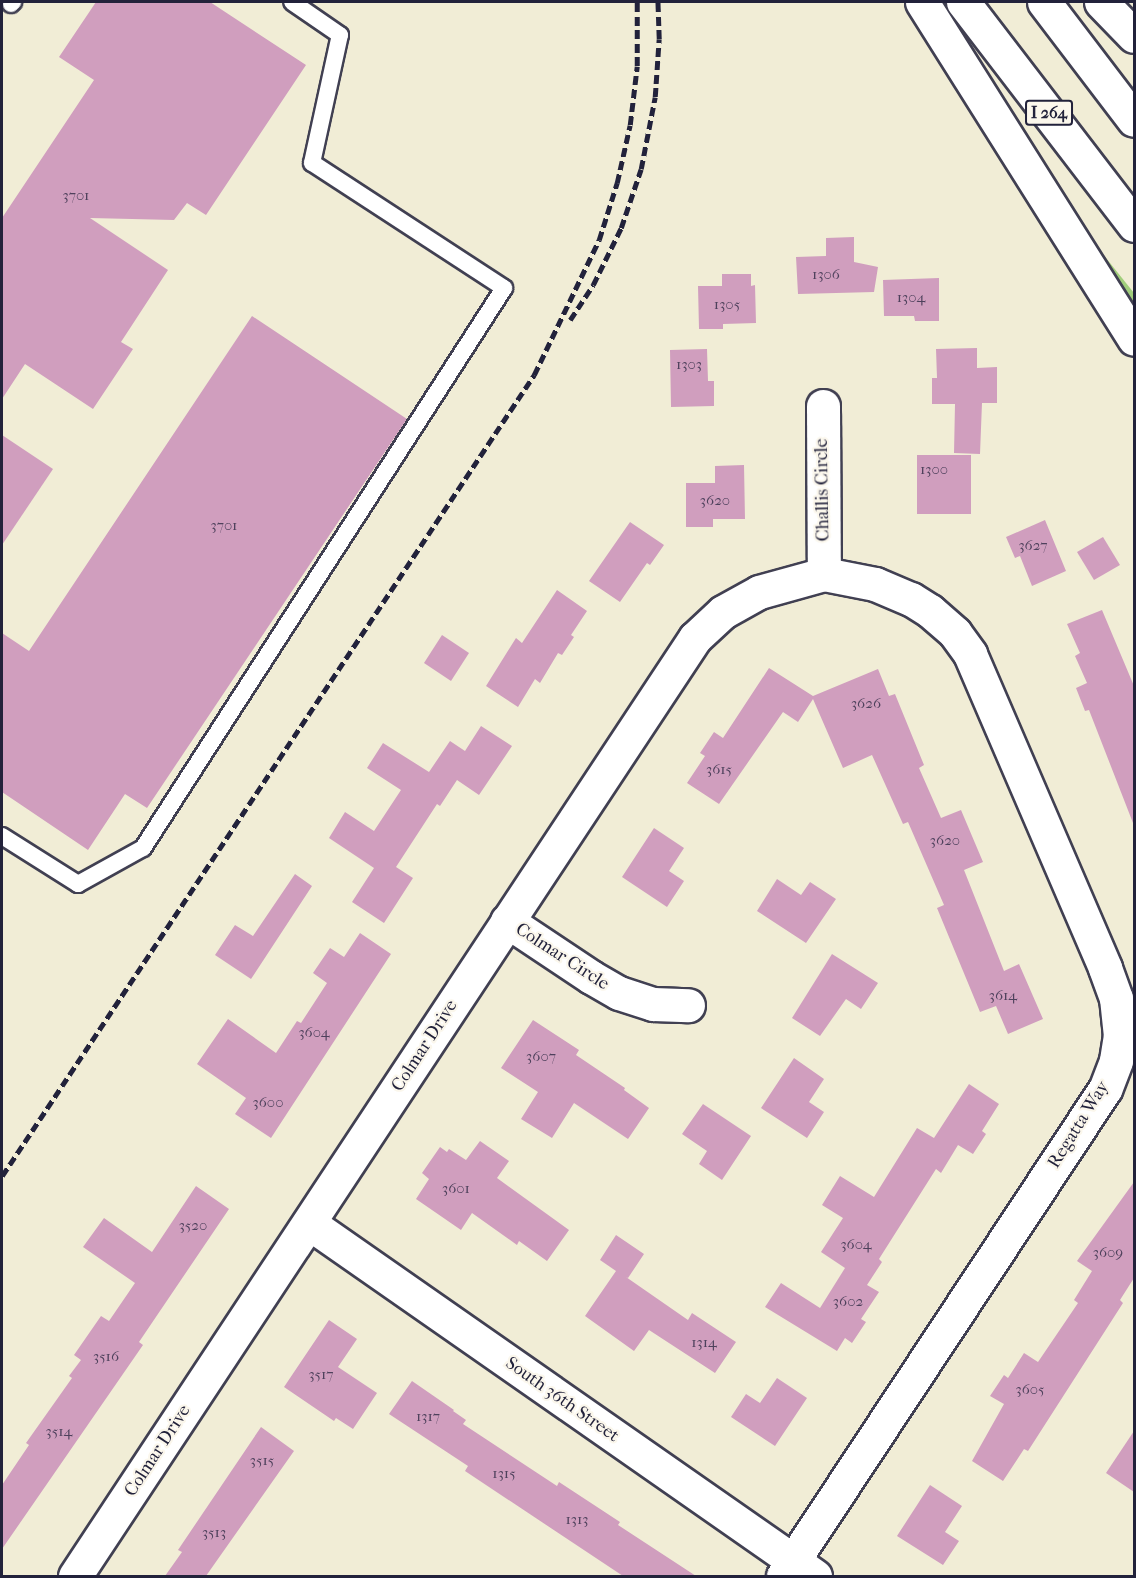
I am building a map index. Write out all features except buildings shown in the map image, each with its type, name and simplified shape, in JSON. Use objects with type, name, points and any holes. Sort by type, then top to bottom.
[{"type":"main road","points":[[922,2],[1134,339]]},
{"type":"main road","name":"I 264","points":[[963,2],[1134,225]]},
{"type":"main road","points":[[1044,2],[1134,120]]},
{"type":"main road","points":[[1101,2],[1134,36]]},
{"type":"main road","name":"Challis Circle","points":[[823,406],[824,574]]},
{"type":"main road","name":"Colmar Drive","points":[[75,1576],[695,638],[723,612],[759,592],[824,574]]},
{"type":"main road","name":"Regatta Way","points":[[797,1571],[1105,1089],[1116,1060],[1120,1035],[1116,998],[1105,968],[970,654],[954,633],[930,611],[911,599],[875,584],[824,574]]},
{"type":"main road","name":"Colmar Circle","points":[[507,921],[619,993],[653,1004],[688,1005]]},
{"type":"main road","name":"South 36th Street","points":[[309,1223],[797,1571]]},
{"type":"lane","points":[[2,836],[78,884],[143,848],[504,288],[312,164],[340,35],[292,2]]},
{"type":"green space","points":[[1102,253],[1134,293],[1134,308],[1100,255]]},
{"type":"railway","points":[[2,1176],[534,375],[599,240],[617,183],[630,125],[637,66],[637,2]]},
{"type":"railway","points":[[570,320],[593,285],[621,228],[641,169],[655,97],[659,39],[658,2]]}]
